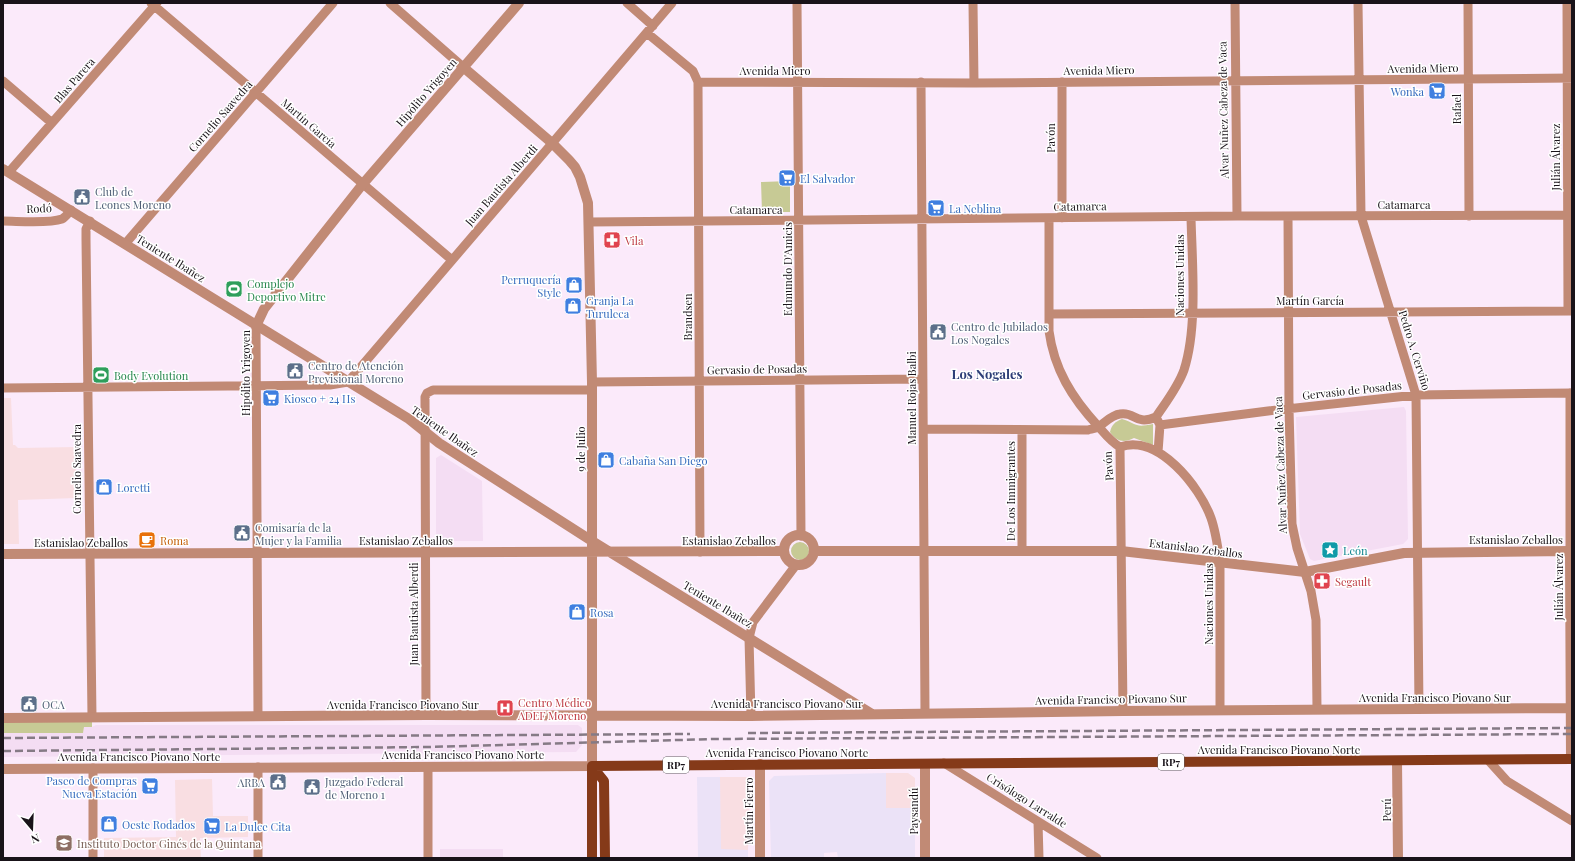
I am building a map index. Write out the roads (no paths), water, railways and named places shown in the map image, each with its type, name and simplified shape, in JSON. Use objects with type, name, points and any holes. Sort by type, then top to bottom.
[{"type":"main road","name":"Avenida Francisco Piovano Norte","points":[[592,766],[1571,759]]},
{"type":"main road","points":[[592,766],[592,858]]},
{"type":"main road","points":[[592,766],[604,781],[605,858]]},
{"type":"street","name":"Cornelio Saavedra","points":[[125,244],[333,3]]},
{"type":"street","points":[[390,3],[552,144]]},
{"type":"street","name":"Hipólito Yrigoyen","points":[[258,716],[256,326],[264,309],[362,185],[519,3]]},
{"type":"street","points":[[627,3],[653,26]]},
{"type":"street","name":"Juan Bautista Alberdi","points":[[348,382],[672,3]]},
{"type":"street","name":"Edmundo D'Amicis","points":[[797,3],[799,82],[799,380],[801,536]]},
{"type":"street","points":[[973,3],[974,83]]},
{"type":"street","name":"Alvar Nuñez Cabeza de Vaca","points":[[1235,3],[1237,216]]},
{"type":"street","name":"Pedro A. Cerviño","points":[[1358,3],[1361,216],[1416,395],[1419,709]]},
{"type":"street","name":"Rafael","points":[[1468,3],[1469,216]]},
{"type":"street","name":"Julián Álvarez","points":[[1567,3],[1570,78],[1570,311]]},
{"type":"street","name":"Martín García","points":[[154,4],[362,185],[452,260]]},
{"type":"street","name":"Blas Parera","points":[[6,171],[52,123],[154,4]]},
{"type":"street","points":[[647,33],[693,71],[698,82]]},
{"type":"street","name":"Avenida Miero","points":[[698,82],[974,83],[1359,81],[1570,78]]},
{"type":"street","points":[[3,81],[52,123]]},
{"type":"street","name":"Brandsen","points":[[698,82],[700,552]]},
{"type":"street","name":"Manuel Rojas Balbi","points":[[921,82],[925,714]]},
{"type":"street","name":"Pavón","points":[[1062,82],[1062,218]]},
{"type":"street","name":"9 de Julio","points":[[552,144],[572,164],[580,177],[588,203],[592,386],[592,766]]},
{"type":"street","name":"Teniente Ibañez","points":[[6,171],[408,419],[439,443],[592,541],[873,714]]},
{"type":"street","name":"Rodó","points":[[3,221],[56,220],[64,218],[71,210]]},
{"type":"street","name":"Catamarca","points":[[589,222],[1237,216],[1570,215]]},
{"type":"street","name":"Alvar Nuñez Cabeza de Vaca","points":[[1288,216],[1289,409],[1292,524],[1314,606],[1316,620],[1317,709]]},
{"type":"street","name":"Naciones Unidas","points":[[1191,217],[1192,313],[1190,336],[1184,370],[1158,421],[1158,452],[1177,467],[1203,501],[1211,518],[1220,563],[1220,710]]},
{"type":"street","name":"Pavón","points":[[1049,218],[1049,314],[1051,346],[1059,371],[1068,388],[1098,427],[1111,441],[1120,447],[1123,711]]},
{"type":"street","name":"Cornelio Saavedra","points":[[90,222],[86,229],[86,239],[92,717]]},
{"type":"street","name":"Martín García","points":[[1049,314],[1570,311]]},
{"type":"street","name":"Gervasio de Posadas","points":[[426,393],[433,390],[592,386],[699,381],[923,379]]},
{"type":"street","points":[[3,388],[330,385],[348,382]]},
{"type":"street","name":"Juan Bautista Alberdi","points":[[426,393],[424,397],[426,715]]},
{"type":"street","name":"Julián Álvarez","points":[[1571,393],[1571,759]]},
{"type":"street","name":"Gervasio de Posadas","points":[[924,429],[1088,430],[1098,427],[1113,416],[1120,414],[1127,414],[1141,420],[1158,421],[1416,395],[1571,393]]},
{"type":"street","name":"De Los Immigrantes","points":[[1022,430],[1022,551]]},
{"type":"street","points":[[1120,447],[1133,443],[1158,452]]},
{"type":"street","points":[[752,716],[749,638],[753,622],[796,565],[811,560],[814,555],[813,544],[801,536]]},
{"type":"street","name":"Estanislao Zeballos","points":[[796,565],[786,558],[784,551],[789,540],[801,536]]},
{"type":"street","name":"Estanislao Zeballos","points":[[3,554],[257,552],[611,553],[784,551]]},
{"type":"street","name":"Estanislao Zeballos","points":[[814,551],[1121,551],[1305,572],[1404,553],[1571,551]]},
{"type":"street","name":"Avenida Francisco Piovano Sur","points":[[3,718],[426,715],[752,716],[1317,709],[1571,708]]},
{"type":"street","points":[[1488,760],[1507,781],[1572,821]]},
{"type":"street","name":"Perú","points":[[1398,761],[1398,858]]},
{"type":"street","name":"Crisólogo Larralde","points":[[944,763],[1096,858]]},
{"type":"street","name":"Martín Fierro","points":[[760,764],[760,858]]},
{"type":"street","name":"Paysandú","points":[[924,764],[925,858]]},
{"type":"street","name":"Avenida Francisco Piovano Norte","points":[[3,769],[592,766]]},
{"type":"street","points":[[258,767],[258,858]]},
{"type":"street","points":[[428,767],[428,858]]},
{"type":"street","points":[[93,768],[93,858]]},
{"type":"street","points":[[1038,822],[1039,858]]},
{"type":"railway","points":[[748,733],[1572,728]]},
{"type":"railway","points":[[3,738],[690,734]]},
{"type":"railway","points":[[3,751],[428,747],[715,739],[1572,734]]},
{"type":"place","name":"Wonka","points":[[1437,91]]},
{"type":"place","name":"El Salvador","points":[[787,178]]},
{"type":"place","name":"Club de Leones Moreno","points":[[82,197]]},
{"type":"place","name":"La Neblina","points":[[936,208]]},
{"type":"place","name":"Vila","points":[[612,240]]},
{"type":"place","name":"Perruquería Style","points":[[574,285]]},
{"type":"place","name":"Complejo Deportivo Mitre","points":[[234,289]]},
{"type":"place","name":"Granja La Turuleca","points":[[573,306]]},
{"type":"place","name":"Centro de Jubilados Los Nogales","points":[[938,332]]},
{"type":"place","name":"Centro de Atención Previsional Moreno","points":[[295,371]]},
{"type":"place","name":"Body Evolution","points":[[101,375]]},
{"type":"place","name":"Kiosco + 24 Hs","points":[[271,398]]},
{"type":"place","name":"Cabaña San Diego","points":[[606,460]]},
{"type":"place","name":"Loretti","points":[[104,487]]},
{"type":"place","name":"Comisaría de la Mujer y la Familia","points":[[242,533]]},
{"type":"place","name":"Roma","points":[[147,540]]},
{"type":"place","name":"León","points":[[1330,550]]},
{"type":"place","name":"Segault","points":[[1322,581]]},
{"type":"place","name":"Rosa","points":[[577,612]]},
{"type":"place","name":"OCA","points":[[29,704]]},
{"type":"place","name":"Centro Médico ADEF Moreno","points":[[505,708]]},
{"type":"place","name":"ARBA","points":[[278,782]]},
{"type":"place","name":"Paseo de Compras Nueva Estación","points":[[150,786]]},
{"type":"place","name":"Juzgado Federal de Moreno 1","points":[[312,787]]},
{"type":"place","name":"Oeste Rodados","points":[[109,824]]},
{"type":"place","name":"La Dulce Cita","points":[[212,826]]},
{"type":"place","name":"Instituto Doctor Ginés de la Quintana","points":[[64,843]]},
{"type":"district","name":"Los Nogales","points":[[987,373]]}]
